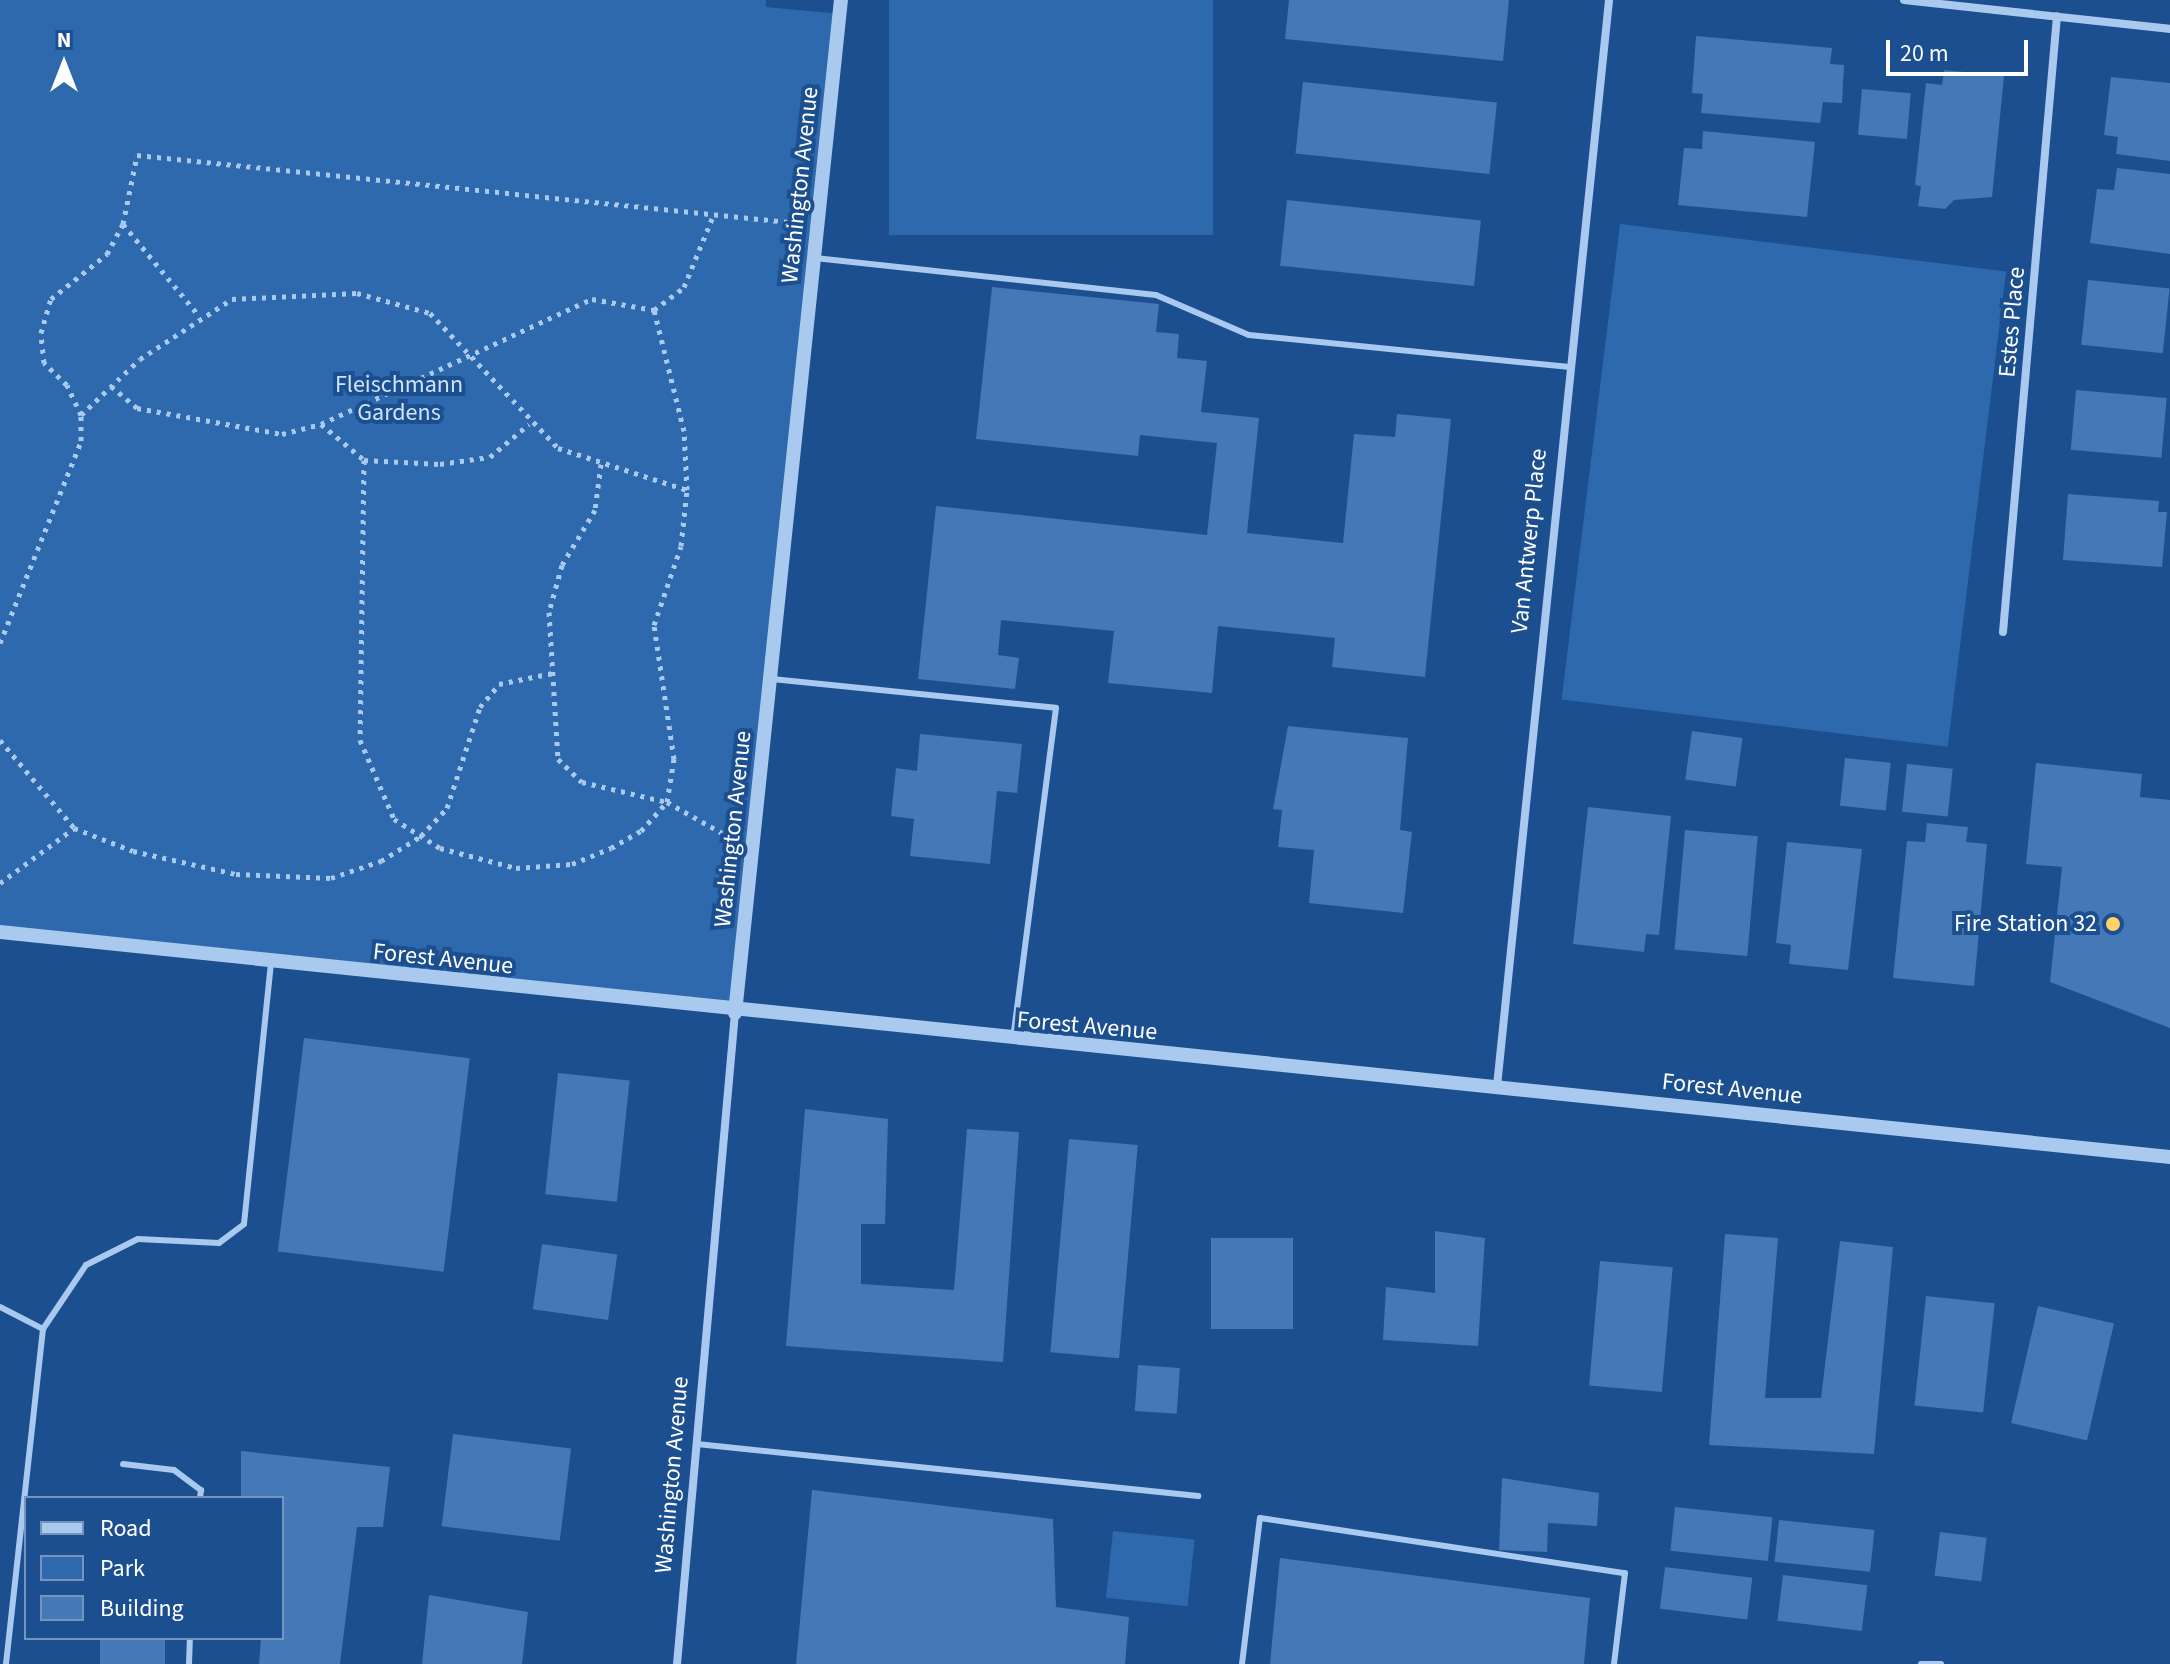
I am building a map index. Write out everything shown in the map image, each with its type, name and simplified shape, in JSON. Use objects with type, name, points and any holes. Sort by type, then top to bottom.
[{"type":"street","name":"Washington Avenue","points":[[677,1664],[735,1013],[841,0]]},
{"type":"street","name":"Van Antwerp Place","points":[[1497,1086],[1567,367],[1609,0]]},
{"type":"street","points":[[1904,0],[2170,29]]},
{"type":"street","name":"Estes Place","points":[[2003,632],[2057,16]]},
{"type":"street","name":"Forest Avenue","points":[[0,932],[735,1013],[1497,1086],[2170,1157]]},
{"type":"lane","points":[[815,258],[1156,295],[1249,335],[1567,367]]},
{"type":"lane","points":[[770,679],[1056,708],[1013,1041]]},
{"type":"lane","points":[[25,1496],[43,1329],[86,1265],[138,1239],[219,1243],[244,1224],[271,962]]},
{"type":"lane","points":[[0,1307],[43,1329]]},
{"type":"lane","points":[[697,1444],[1198,1496]]},
{"type":"lane","points":[[123,1464],[174,1470],[201,1490],[200,1496]]},
{"type":"lane","points":[[6,1664],[24,1501]]},
{"type":"lane","points":[[1242,1664],[1260,1518],[1625,1573],[1614,1664]]},
{"type":"lane","points":[[189,1664],[190,1640]]},
{"type":"lane","points":[[1921,1664],[1941,1664]]},
{"type":"path","points":[[0,643],[81,441],[81,415],[67,385],[44,363],[41,333],[51,299],[107,254],[123,224],[137,155],[818,224]]},
{"type":"path","points":[[111,386],[137,408],[282,434],[321,424],[472,360],[592,299],[654,310],[684,287],[714,214]]},
{"type":"path","points":[[123,224],[199,316]]},
{"type":"path","points":[[81,415],[111,386],[199,316],[232,299],[357,293],[430,313],[529,424],[558,448],[687,490]]},
{"type":"path","points":[[364,460],[360,740],[394,819],[421,836],[469,858],[516,868],[572,864],[641,831],[667,802],[674,759],[654,625],[681,546],[687,490],[684,431],[654,310]]},
{"type":"path","points":[[321,424],[364,460],[490,457],[529,424]]},
{"type":"path","points":[[601,464],[595,510],[562,565],[549,612],[558,759],[582,782],[667,802],[717,828],[751,861]]},
{"type":"path","points":[[0,740],[74,828],[133,851],[236,874],[331,878],[381,861],[421,836],[447,808],[480,707],[499,684],[553,673]]},
{"type":"path","points":[[0,883],[74,828]]},
{"type":"green space","name":"Fleischmann Gardens","points":[[0,0],[766,0],[766,7],[840,14],[735,1013],[0,932]]},
{"type":"green space","points":[[889,0],[1213,0],[1213,235],[889,235]]},
{"type":"green space","points":[[1620,224],[2006,271],[1948,747],[1562,699]]},
{"type":"green space","points":[[1113,1531],[1195,1540],[1188,1606],[1106,1598]]},
{"type":"building","points":[[1289,0],[1509,0],[1503,61],[1285,39]]},
{"type":"building","points":[[1696,36],[1832,48],[1830,64],[1844,65],[1842,103],[1823,102],[1820,123],[1701,113],[1703,94],[1692,93]]},
{"type":"building","points":[[1944,70],[2004,76],[1992,197],[1954,200],[1945,209],[1918,206],[1921,186],[1915,185],[1926,83],[1942,85]]},
{"type":"building","points":[[2111,77],[2170,83],[2170,161],[2116,154],[2118,137],[2104,135]]},
{"type":"building","points":[[1303,82],[1497,102],[1489,174],[1295,154]]},
{"type":"building","points":[[1862,89],[1911,93],[1907,139],[1858,135]]},
{"type":"building","points":[[1703,131],[1815,142],[1807,217],[1678,205],[1684,148],[1702,149]]},
{"type":"building","points":[[2117,168],[2170,174],[2170,254],[2090,243],[2097,189],[2114,190]]},
{"type":"building","points":[[1287,200],[1481,220],[1474,286],[1280,266]]},
{"type":"building","points":[[2088,280],[2170,289],[2163,353],[2081,345]]},
{"type":"building","points":[[992,287],[1159,304],[1156,332],[1179,334],[1177,358],[1207,361],[1201,412],[1259,418],[1247,533],[1343,543],[1354,434],[1395,437],[1397,414],[1451,419],[1425,677],[1332,667],[1335,638],[1218,626],[1212,693],[1108,683],[1114,631],[1001,620],[998,655],[1019,658],[1015,689],[918,679],[936,506],[1207,535],[1217,443],[1140,435],[1138,456],[976,439]]},
{"type":"building","points":[[2076,390],[2167,398],[2161,458],[2071,450]]},
{"type":"building","points":[[2068,494],[2159,501],[2158,512],[2167,512],[2162,567],[2063,560]]},
{"type":"building","points":[[1288,726],[1408,738],[1400,830],[1412,832],[1403,913],[1309,903],[1314,850],[1278,847],[1282,810],[1273,809]]},
{"type":"building","points":[[1692,731],[1743,738],[1736,787],[1685,780]]},
{"type":"building","points":[[920,734],[1022,744],[1017,793],[997,791],[990,864],[910,856],[914,819],[891,816],[896,768],[917,771]]},
{"type":"building","points":[[1845,758],[1891,763],[1886,811],[1840,806]]},
{"type":"building","name":"Fire Station 32","points":[[2036,763],[2142,774],[2140,797],[2170,800],[2170,1028],[2050,982],[2062,867],[2026,864]]},
{"type":"building","points":[[1907,764],[1953,769],[1948,817],[1902,812]]},
{"type":"building","points":[[1588,807],[1671,816],[1659,935],[1646,934],[1644,952],[1573,944]]},
{"type":"building","points":[[1927,823],[1968,827],[1966,842],[1987,844],[1974,986],[1893,978],[1907,841],[1925,842]]},
{"type":"building","points":[[1685,830],[1758,836],[1747,956],[1675,950]]},
{"type":"building","points":[[1787,842],[1862,849],[1848,970],[1789,964],[1791,945],[1776,943]]},
{"type":"building","points":[[304,1038],[470,1058],[444,1272],[278,1251]]},
{"type":"building","points":[[558,1073],[630,1081],[617,1202],[545,1194]]},
{"type":"building","points":[[805,1109],[888,1119],[885,1224],[861,1224],[861,1284],[954,1290],[967,1129],[1019,1132],[1003,1362],[786,1346]]},
{"type":"building","points":[[1069,1139],[1138,1145],[1119,1358],[1050,1352]]},
{"type":"building","points":[[1435,1231],[1485,1238],[1478,1346],[1383,1340],[1386,1287],[1435,1293]]},
{"type":"building","points":[[1725,1234],[1778,1238],[1765,1398],[1821,1398],[1840,1241],[1893,1247],[1874,1454],[1709,1445]]},
{"type":"building","points":[[1211,1238],[1293,1238],[1293,1329],[1211,1329]]},
{"type":"building","points":[[542,1244],[617,1255],[608,1320],[533,1309]]},
{"type":"building","points":[[1600,1261],[1673,1267],[1662,1392],[1589,1386]]},
{"type":"building","points":[[1926,1296],[1995,1303],[1983,1413],[1915,1405]]},
{"type":"building","points":[[2038,1306],[2114,1324],[2087,1440],[2011,1423]]},
{"type":"building","points":[[1138,1365],[1180,1368],[1177,1414],[1135,1411]]},
{"type":"building","points":[[453,1434],[571,1449],[560,1541],[442,1526]]},
{"type":"building","points":[[241,1451],[390,1467],[383,1527],[357,1527],[340,1664],[259,1664],[261,1640],[284,1640],[284,1496],[241,1496]]},
{"type":"building","points":[[1502,1478],[1599,1493],[1597,1526],[1548,1523],[1547,1552],[1499,1550]]},
{"type":"building","points":[[812,1490],[1053,1519],[1056,1607],[1129,1617],[1125,1664],[796,1664]]},
{"type":"building","points":[[1675,1507],[1772,1517],[1768,1561],[1670,1551]]},
{"type":"building","points":[[1779,1520],[1874,1530],[1870,1572],[1775,1562]]},
{"type":"building","points":[[1940,1532],[1987,1538],[1981,1581],[1935,1576]]},
{"type":"building","points":[[1280,1558],[1590,1598],[1584,1664],[1270,1664]]},
{"type":"building","points":[[1665,1567],[1752,1578],[1747,1619],[1660,1609]]},
{"type":"building","points":[[1783,1575],[1867,1585],[1862,1631],[1777,1621]]},
{"type":"building","points":[[429,1595],[528,1612],[522,1664],[422,1664]]},
{"type":"building","points":[[100,1640],[165,1640],[165,1664],[100,1664]]},
{"type":"place","name":"Fire Station 32","points":[[2113,924]]}]
